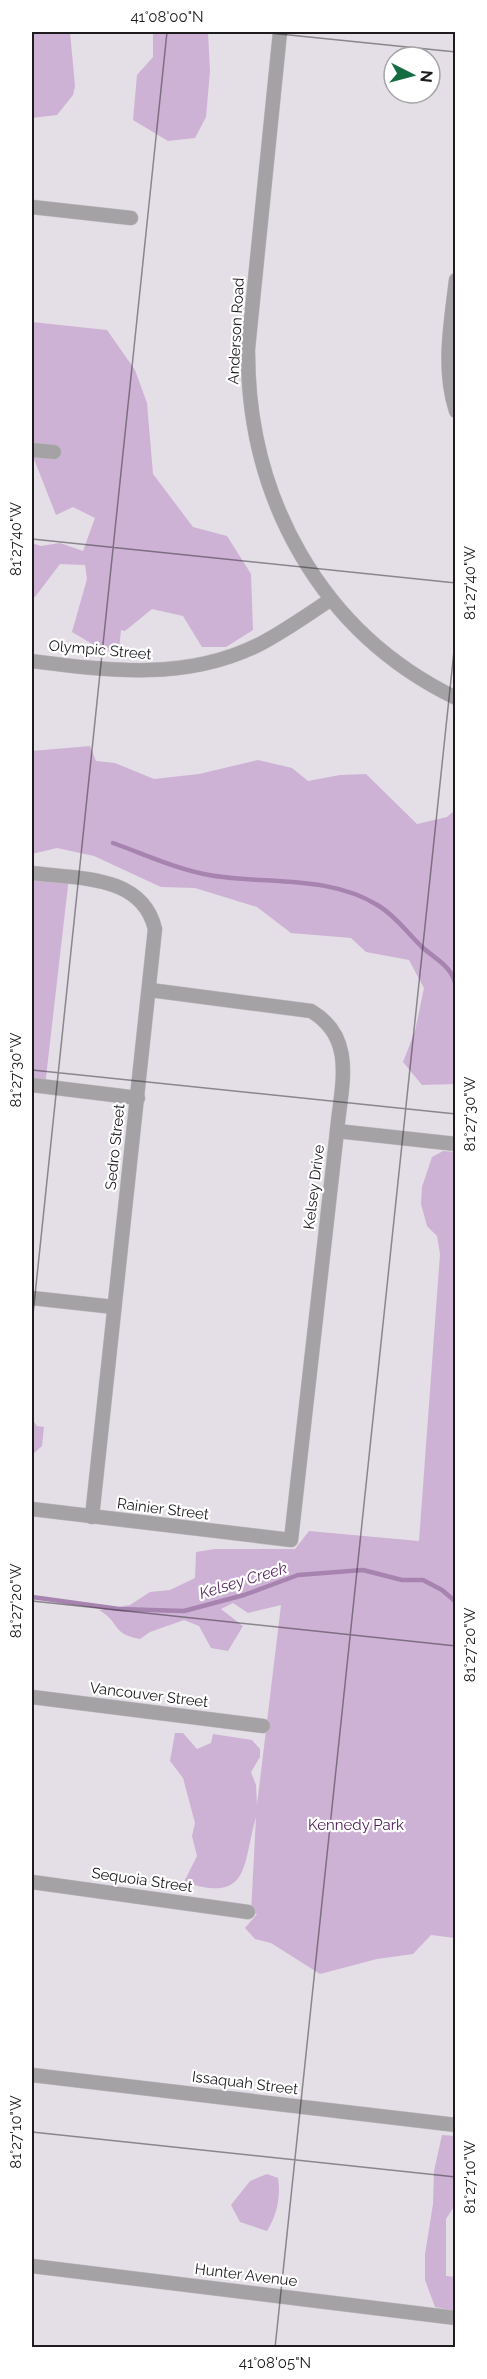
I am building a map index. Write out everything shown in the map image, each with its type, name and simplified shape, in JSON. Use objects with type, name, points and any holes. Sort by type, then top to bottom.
[{"type":"street","name":"Anderson Road","points":[[280,32],[251,314],[250,396],[255,432],[272,493],[301,554],[330,600],[399,663],[456,698]]},
{"type":"street","points":[[32,207],[132,218]]},
{"type":"street","points":[[456,280],[448,360],[449,384],[456,411]]},
{"type":"street","points":[[32,450],[54,452]]},
{"type":"street","name":"Olympic Street","points":[[32,660],[126,671],[185,668],[259,645],[330,600]]},
{"type":"street","name":"Sedro Street","points":[[32,873],[113,884],[135,894],[152,916],[155,928],[92,1517]]},
{"type":"street","name":"Kelsey Drive","points":[[150,990],[299,1008],[322,1017],[336,1032],[343,1057],[337,1131],[291,1540]]},
{"type":"street","points":[[32,1085],[138,1098]]},
{"type":"street","points":[[337,1131],[456,1144]]},
{"type":"street","points":[[32,1298],[114,1307]]},
{"type":"street","name":"Rainier Street","points":[[32,1509],[291,1540]]},
{"type":"street","name":"Vancouver Street","points":[[32,1697],[263,1726]]},
{"type":"street","name":"Sequoia Street","points":[[32,1882],[248,1912]]},
{"type":"street","name":"Issaquah Street","points":[[32,2075],[456,2125]]},
{"type":"street","name":"Hunter Avenue","points":[[32,2266],[456,2318]]},
{"type":"green space","points":[[32,32],[70,32],[75,86],[73,95],[57,115],[32,118]]},
{"type":"green space","points":[[153,32],[208,32],[210,71],[206,117],[195,138],[168,141],[133,120],[137,75],[153,57]]},
{"type":"green space","points":[[32,322],[107,330],[135,370],[147,403],[153,474],[193,527],[227,536],[251,574],[253,630],[226,647],[202,647],[183,616],[152,609],[125,631],[121,630],[119,650],[104,651],[72,632],[87,579],[85,565],[60,564],[35,597],[32,596],[32,543],[41,546],[60,543],[83,551],[95,518],[73,507],[56,515],[32,454]]},
{"type":"green space","points":[[90,746],[96,761],[115,763],[154,779],[199,774],[258,760],[292,768],[308,781],[340,775],[366,774],[417,824],[447,817],[455,810],[455,1084],[422,1085],[403,1062],[415,1031],[424,988],[409,960],[366,952],[351,938],[291,933],[257,907],[195,888],[161,887],[94,856],[57,848],[32,854],[32,751]]},
{"type":"green space","points":[[32,873],[69,877],[45,1086],[32,1085]]},
{"type":"green space","name":"Kennedy Park","points":[[443,1151],[455,1152],[455,1938],[431,1935],[413,1954],[377,1959],[320,1974],[271,1943],[255,1939],[245,1928],[257,1914],[251,1913],[256,1817],[245,1864],[240,1876],[233,1884],[222,1888],[184,1882],[197,1856],[192,1836],[195,1823],[183,1778],[170,1761],[175,1733],[183,1733],[197,1749],[211,1743],[213,1734],[252,1740],[260,1749],[260,1757],[251,1772],[256,1785],[257,1805],[281,1605],[248,1613],[233,1603],[221,1609],[243,1626],[228,1651],[211,1648],[199,1626],[184,1620],[150,1632],[140,1639],[124,1634],[111,1619],[99,1610],[130,1605],[150,1592],[170,1590],[195,1578],[196,1552],[215,1549],[295,1549],[309,1531],[419,1541],[440,1254],[437,1236],[427,1226],[421,1204],[422,1187],[432,1157]]},
{"type":"green space","points":[[32,1419],[37,1426],[44,1427],[42,1446],[32,1455]]},
{"type":"green space","points":[[442,2135],[455,2136],[455,2205],[446,2219],[446,2276],[455,2277],[455,2311],[435,2307],[425,2280],[425,2254],[433,2204],[434,2171]]},
{"type":"green space","points":[[267,2174],[278,2178],[279,2192],[276,2212],[267,2231],[240,2222],[231,2205],[250,2181]]},
{"type":"waterway","points":[[113,843],[172,865],[209,875],[318,885],[360,896],[379,906],[397,920],[422,947],[447,968],[456,987]]},
{"type":"waterway","points":[[456,1016],[456,1034]]},
{"type":"waterway","name":"Kelsey Creek","points":[[32,1597],[119,1609],[184,1611],[244,1595],[298,1575],[363,1570],[402,1580],[423,1580],[442,1590],[456,1602]]}]
